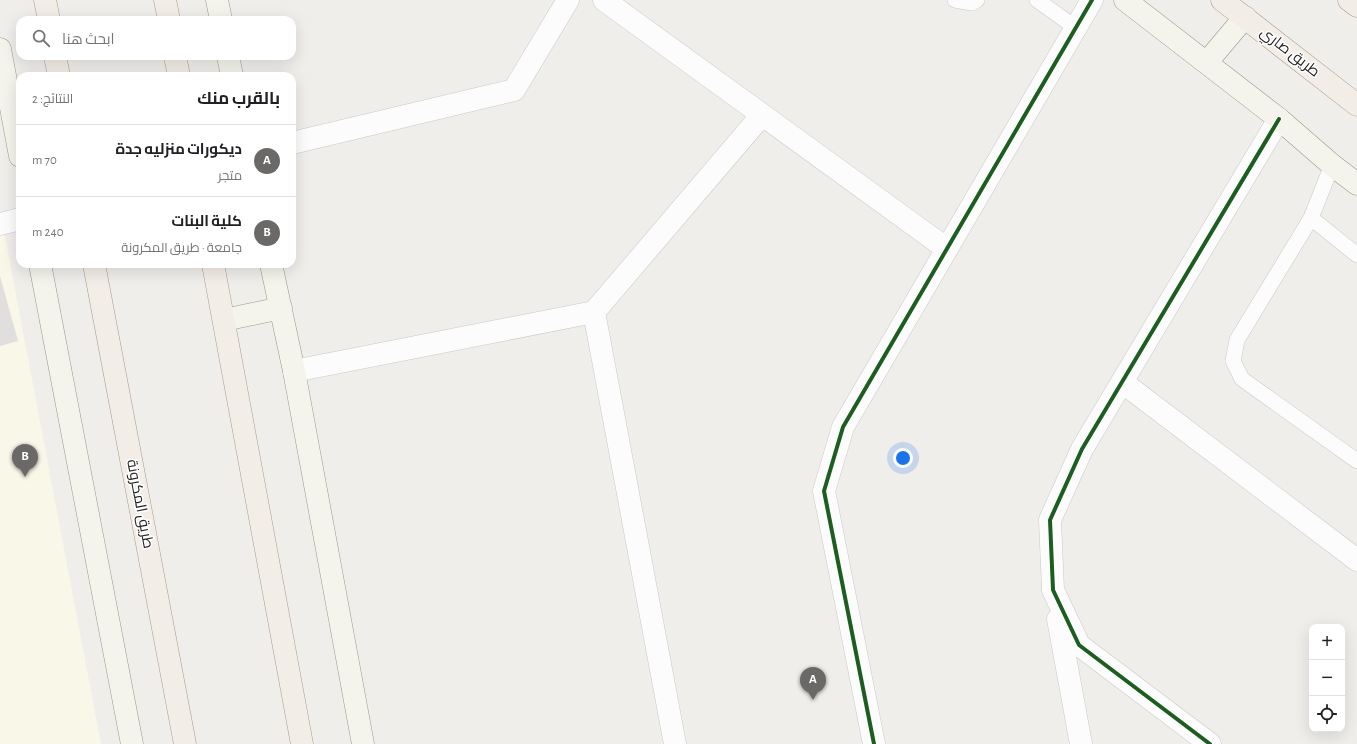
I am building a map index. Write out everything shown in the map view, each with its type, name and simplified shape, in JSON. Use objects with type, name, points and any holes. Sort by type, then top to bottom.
[{"type":"main road","points":[[45,0],[47,16]]},
{"type":"main road","points":[[165,0],[168,16]]},
{"type":"main road","points":[[217,0],[220,16]]},
{"type":"main road","points":[[1125,0],[1279,119],[1332,165],[1357,184]]},
{"type":"main road","name":"طريق صاري","points":[[1222,0],[1357,105]]},
{"type":"main road","points":[[1349,0],[1357,6]]},
{"type":"main road","points":[[1207,62],[1245,17]]},
{"type":"main road","points":[[0,49],[16,135]]},
{"type":"main road","points":[[56,60],[58,72]]},
{"type":"main road","points":[[176,60],[178,72]]},
{"type":"main road","points":[[229,60],[231,72]]},
{"type":"main road","points":[[41,268],[132,744]]},
{"type":"main road","name":"طريق المكرونة","points":[[95,268],[185,744]]},
{"type":"main road","points":[[215,268],[302,744]]},
{"type":"main road","points":[[272,268],[294,371],[363,744]]},
{"type":"main road","points":[[224,320],[280,308]]},
{"type":"street","points":[[296,142],[514,90],[568,0]]},
{"type":"street","points":[[604,0],[947,248]]},
{"type":"street","points":[[874,744],[824,491],[843,427],[1092,0]]},
{"type":"street","points":[[294,371],[594,312],[762,114]]},
{"type":"street","points":[[1081,744],[1053,590],[1050,520],[1082,449],[1279,119]]},
{"type":"street","points":[[0,224],[16,219]]},
{"type":"street","points":[[594,312],[675,744]]},
{"type":"street","points":[[1122,382],[1357,560]]},
{"type":"street","points":[[1053,590],[1079,645],[1210,744]]},
{"type":"lane","points":[[955,0],[972,3],[977,0]]},
{"type":"lane","points":[[1037,0],[1076,28]]},
{"type":"lane","points":[[1332,165],[1311,218],[1237,340],[1233,361],[1242,379],[1357,461]]},
{"type":"lane","points":[[1311,218],[1357,255]]},
{"type":"shaded area","points":[[0,210],[101,744],[0,744]]},
{"type":"shaded area","points":[[0,276],[18,341],[0,346]]},
{"type":"cycle path","points":[[874,744],[824,491],[843,427],[1092,0]]},
{"type":"cycle path","points":[[1210,744],[1079,645],[1053,590],[1050,520],[1082,449],[1279,119]]},
{"type":"place","name":"كلية البنات","points":[[25,477]]},
{"type":"place","name":"ديكورات منزليه جدة","points":[[813,700]]}]
